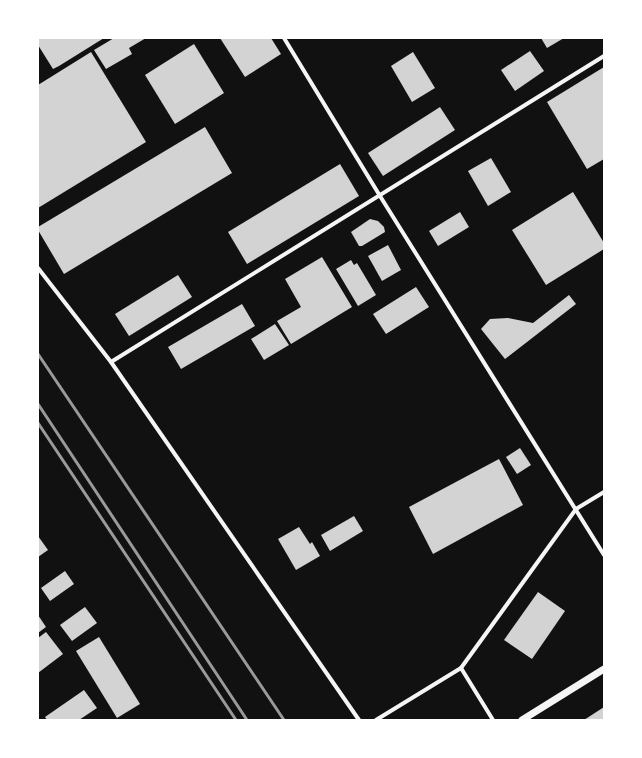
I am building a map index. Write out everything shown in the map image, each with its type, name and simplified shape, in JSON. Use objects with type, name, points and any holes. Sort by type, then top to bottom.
[{"type":"street","points":[[284,38],[380,196],[604,555]]},
{"type":"street","points":[[111,362],[604,56]]},
{"type":"street","points":[[38,268],[111,362],[359,720]]},
{"type":"street","points":[[376,720],[461,668],[576,509],[604,492]]},
{"type":"street","points":[[461,668],[493,720]]},
{"type":"street","points":[[522,720],[604,669]]},
{"type":"building","points":[[38,38],[104,38],[53,69],[38,45]]},
{"type":"building","points":[[114,38],[146,38],[129,48],[132,54],[106,69],[94,50]]},
{"type":"building","points":[[220,38],[271,38],[281,54],[245,77]]},
{"type":"building","points":[[541,38],[564,38],[547,48]]},
{"type":"building","points":[[194,44],[224,93],[175,124],[145,75]]},
{"type":"building","points":[[530,51],[544,71],[515,91],[501,70]]},
{"type":"building","points":[[91,52],[146,142],[38,208],[38,85]]},
{"type":"building","points":[[413,52],[435,88],[412,102],[391,66]]},
{"type":"building","points":[[604,67],[604,159],[587,169],[547,102]]},
{"type":"building","points":[[440,107],[455,130],[383,176],[368,153]]},
{"type":"building","points":[[205,127],[232,173],[64,274],[38,230],[38,227]]},
{"type":"building","points":[[491,158],[511,192],[488,206],[468,171]]},
{"type":"building","points":[[340,164],[359,196],[247,264],[228,232]]},
{"type":"building","points":[[573,192],[604,243],[604,249],[546,285],[512,230]]},
{"type":"building","points":[[460,212],[469,227],[438,246],[429,231]]},
{"type":"building","points":[[370,219],[378,221],[384,227],[385,232],[362,246],[359,246],[351,232]]},
{"type":"building","points":[[388,245],[401,270],[382,281],[368,256]]},
{"type":"building","points":[[322,257],[352,307],[291,344],[277,321],[301,307],[285,279]]},
{"type":"building","points":[[351,260],[354,265],[357,263],[376,295],[358,306],[336,269]]},
{"type":"building","points":[[178,275],[192,297],[129,336],[115,314]]},
{"type":"building","points":[[416,287],[429,307],[386,334],[373,314]]},
{"type":"building","points":[[569,295],[576,304],[505,359],[481,329],[490,319],[508,318],[533,323]]},
{"type":"building","points":[[242,304],[255,326],[181,369],[168,347]]},
{"type":"building","points":[[275,324],[289,345],[264,360],[251,339]]},
{"type":"building","points":[[520,448],[531,465],[517,474],[506,457]]},
{"type":"building","points":[[499,459],[523,505],[433,554],[409,507]]},
{"type":"building","points":[[354,516],[363,531],[330,551],[321,535]]},
{"type":"building","points":[[299,527],[310,544],[312,542],[320,556],[296,570],[278,539]]},
{"type":"building","points":[[38,536],[48,550],[38,557]]},
{"type":"building","points":[[65,571],[74,584],[50,601],[41,588]]},
{"type":"building","points":[[538,592],[565,611],[532,659],[504,640]]},
{"type":"building","points":[[85,607],[97,623],[72,641],[60,625]]},
{"type":"building","points":[[38,615],[46,627],[38,633]]},
{"type":"building","points":[[46,632],[63,654],[38,673],[38,638]]},
{"type":"building","points":[[99,637],[140,704],[117,718],[76,651]]},
{"type":"building","points":[[84,690],[97,708],[79,720],[47,720],[45,717]]},
{"type":"building","points":[[604,707],[604,720],[584,720]]},
{"type":"railway","points":[[38,354],[284,720]]},
{"type":"railway","points":[[38,404],[247,720]]},
{"type":"railway","points":[[38,423],[236,720]]}]
